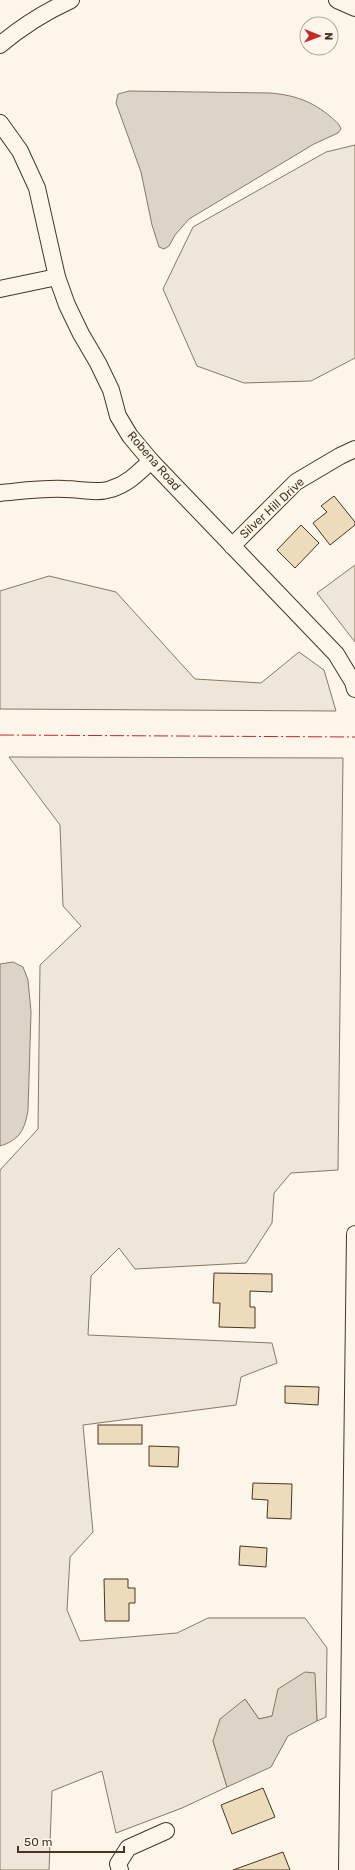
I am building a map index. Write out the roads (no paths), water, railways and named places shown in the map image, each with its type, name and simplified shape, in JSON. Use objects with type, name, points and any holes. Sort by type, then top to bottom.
[{"type":"street","points":[[0,45],[47,10],[71,0]]},
{"type":"street","points":[[337,0],[355,8]]},
{"type":"street","name":"Robena Road","points":[[0,123],[20,151],[37,188],[56,277],[81,334],[98,363],[111,390],[118,416],[130,436],[151,461],[336,654],[353,682],[355,689]]},
{"type":"street","points":[[0,289],[56,277]]},
{"type":"street","name":"Silver Hill Drive","points":[[232,546],[296,482],[340,456],[355,450]]},
{"type":"street","points":[[0,493],[66,489],[92,492],[111,489],[132,479],[151,461]]},
{"type":"street","points":[[347,1870],[355,1234]]},
{"type":"street","points":[[120,1870],[118,1864],[128,1848],[166,1831]]}]
